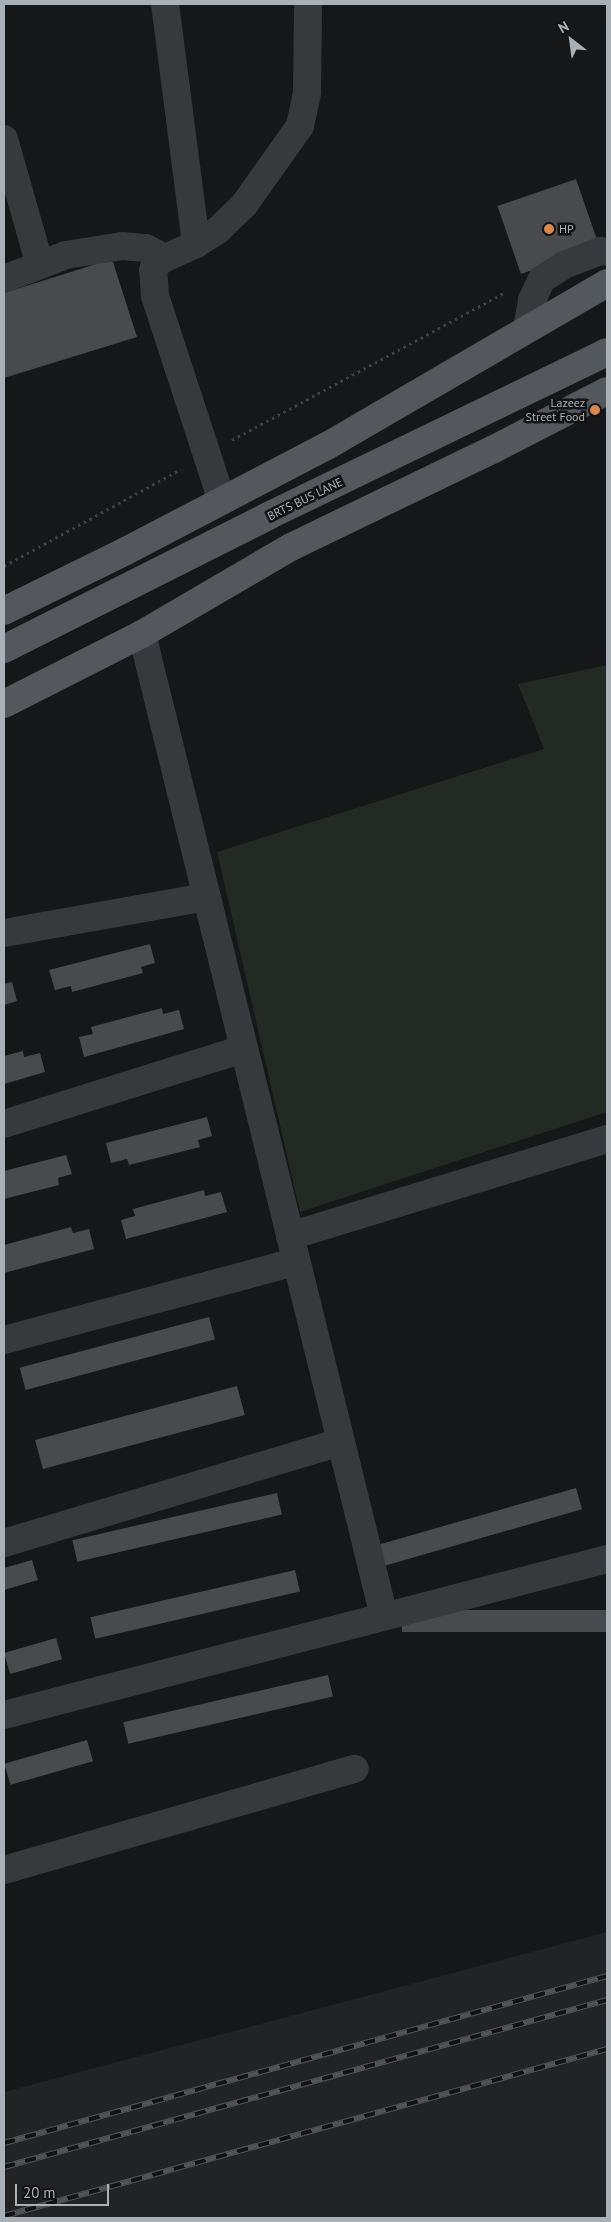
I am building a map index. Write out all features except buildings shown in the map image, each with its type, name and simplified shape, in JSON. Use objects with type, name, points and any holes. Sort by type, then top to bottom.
[{"type":"main road","points":[[4,611],[327,446],[607,283]]},
{"type":"main road","name":"BRTS BUS LANE","points":[[4,649],[268,516],[607,352]]},
{"type":"main road","points":[[4,704],[142,634],[291,546],[494,449],[607,391]]},
{"type":"street","points":[[164,4],[196,244]]},
{"type":"street","points":[[222,501],[155,296],[153,270],[156,264],[165,258],[196,244],[218,230],[244,205],[300,126],[307,92],[308,4]]},
{"type":"street","points":[[4,138],[40,265]]},
{"type":"street","points":[[4,279],[66,255],[122,246],[146,248],[165,258]]},
{"type":"street","points":[[527,329],[532,300],[542,279],[564,265],[600,251],[607,252]]},
{"type":"street","points":[[142,634],[384,1616]]},
{"type":"street","points":[[4,933],[207,898]]},
{"type":"street","points":[[4,1124],[244,1048]]},
{"type":"street","points":[[4,1340],[293,1249],[607,1139]]},
{"type":"street","points":[[4,1543],[341,1442]]},
{"type":"street","points":[[4,1716],[607,1559]]},
{"type":"street","points":[[4,1870],[355,1769]]},
{"type":"path","points":[[4,566],[507,291]]},
{"type":"shaded area","points":[[607,665],[607,1112],[300,1212],[217,852],[544,749],[518,684]]},
{"type":"shaded area","points":[[607,1932],[607,2218],[4,2218],[4,2092]]},
{"type":"railway","points":[[4,2143],[607,1976]]},
{"type":"railway","points":[[4,2167],[607,2000]]},
{"type":"railway","points":[[4,2216],[607,2049]]},
{"type":"place","name":"HP","points":[[549,229]]},
{"type":"place","name":"Lazeez Street Food","points":[[595,410]]}]
